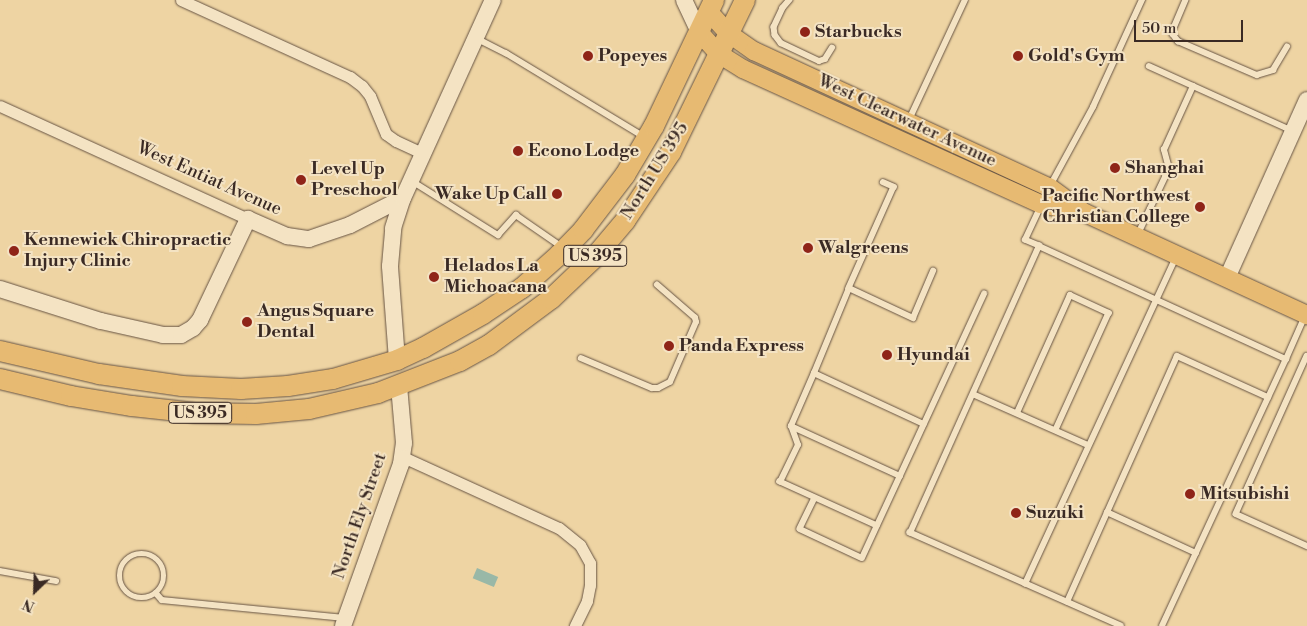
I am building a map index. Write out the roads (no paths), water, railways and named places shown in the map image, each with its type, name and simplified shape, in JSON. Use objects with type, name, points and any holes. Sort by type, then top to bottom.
[{"type":"highway","name":"North US 395","points":[[399,386],[460,360],[489,345],[538,310],[593,259],[625,220],[658,173],[745,0]]},
{"type":"highway","name":"North US 395","points":[[397,360],[441,338],[502,302],[540,272],[565,249],[609,198],[647,138],[669,97],[699,32],[708,4]]},
{"type":"highway","name":"US 395","points":[[0,352],[64,368],[125,378],[182,386],[241,389],[288,386],[326,380],[397,360]]},
{"type":"highway","name":"US 395","points":[[0,379],[99,402],[162,410],[226,415],[309,409],[338,404],[399,386]]},
{"type":"main road","name":"West Clearwater Avenue","points":[[708,4],[728,34],[754,51],[1050,187],[1083,212],[1307,314]]},
{"type":"main road","name":"West Clearwater Avenue","points":[[699,32],[719,54],[743,70],[1041,204],[1083,212]]},
{"type":"main road","points":[[902,142],[906,136],[910,135],[950,152],[997,162]]},
{"type":"street","points":[[181,0],[356,82],[370,96],[386,134],[396,141],[424,154]]},
{"type":"street","points":[[397,360],[390,253],[393,228],[411,181],[493,0]]},
{"type":"street","points":[[684,0],[699,32]]},
{"type":"street","points":[[1227,278],[1300,124],[1307,100]]},
{"type":"street","name":"West Entiat Avenue","points":[[0,106],[287,236],[309,239],[350,225],[404,198]]},
{"type":"street","points":[[0,289],[74,314],[126,327],[172,335],[189,331],[202,316],[248,219]]},
{"type":"street","name":"North Ely Street","points":[[345,622],[402,457],[399,386]]},
{"type":"street","points":[[402,457],[559,528],[580,545],[590,563],[590,585],[587,600],[575,626]]},
{"type":"lane","points":[[790,0],[783,8],[774,27],[775,34],[781,42],[819,61],[825,59],[832,48]]},
{"type":"lane","points":[[908,122],[966,0]]},
{"type":"lane","points":[[1142,0],[1093,108],[1041,204],[1025,240],[1286,359]]},
{"type":"lane","points":[[1186,0],[1173,30],[1173,34],[1178,41],[1257,75],[1273,70],[1287,47]]},
{"type":"lane","points":[[476,38],[506,53],[647,138]]},
{"type":"lane","points":[[1150,66],[1193,86],[1300,124]]},
{"type":"lane","points":[[1136,237],[1165,177],[1168,165],[1164,150],[1193,86]]},
{"type":"lane","points":[[411,181],[498,235],[516,215],[565,249]]},
{"type":"lane","points":[[877,526],[780,482],[798,445],[791,426],[894,187],[883,182]]},
{"type":"lane","points":[[1039,246],[910,532],[1121,626]]},
{"type":"lane","points":[[1025,584],[1176,255]]},
{"type":"lane","points":[[849,288],[912,318],[933,271]]},
{"type":"lane","points":[[581,358],[652,388],[658,388],[670,382],[696,322],[695,318],[657,285]]},
{"type":"lane","points":[[815,498],[800,530],[862,558],[984,294]]},
{"type":"lane","points":[[1016,413],[1070,295],[1109,313],[1056,430]]},
{"type":"lane","points":[[1162,626],[1307,314]]},
{"type":"lane","points":[[1067,602],[1176,356],[1268,397]]},
{"type":"lane","points":[[1307,356],[1236,514],[1307,546]]},
{"type":"lane","points":[[814,373],[924,424]]},
{"type":"lane","points":[[973,394],[1088,445]]},
{"type":"lane","points":[[791,426],[900,476]]},
{"type":"lane","points":[[1107,512],[1196,553]]},
{"type":"lane","points":[[140,554],[154,557],[159,562],[162,568],[163,581],[156,593],[143,598],[130,594],[125,590],[120,578],[123,564],[128,559],[140,554]]},
{"type":"lane","points":[[0,571],[56,581]]},
{"type":"lane","points":[[156,593],[162,600],[345,622]]},
{"type":"place","name":"Starbucks","points":[[805,32]]},
{"type":"place","name":"Popeyes","points":[[588,56]]},
{"type":"place","name":"Gold's Gym","points":[[1018,56]]},
{"type":"place","name":"Econo Lodge","points":[[518,151]]},
{"type":"place","name":"Shanghai","points":[[1115,168]]},
{"type":"place","name":"Level Up Preschool","points":[[301,180]]},
{"type":"place","name":"Wake Up Call","points":[[557,194]]},
{"type":"place","name":"Pacific Northwest Christian College","points":[[1200,207]]},
{"type":"place","name":"Walgreens","points":[[808,248]]},
{"type":"place","name":"Kennewick Chiropractic Injury Clinic","points":[[14,251]]},
{"type":"place","name":"Helados La Michoacana","points":[[434,277]]},
{"type":"place","name":"Angus Square Dental","points":[[247,322]]},
{"type":"place","name":"Panda Express","points":[[669,346]]},
{"type":"place","name":"Hyundai","points":[[887,355]]},
{"type":"place","name":"Mitsubishi","points":[[1190,494]]},
{"type":"place","name":"Suzuki","points":[[1016,513]]}]
